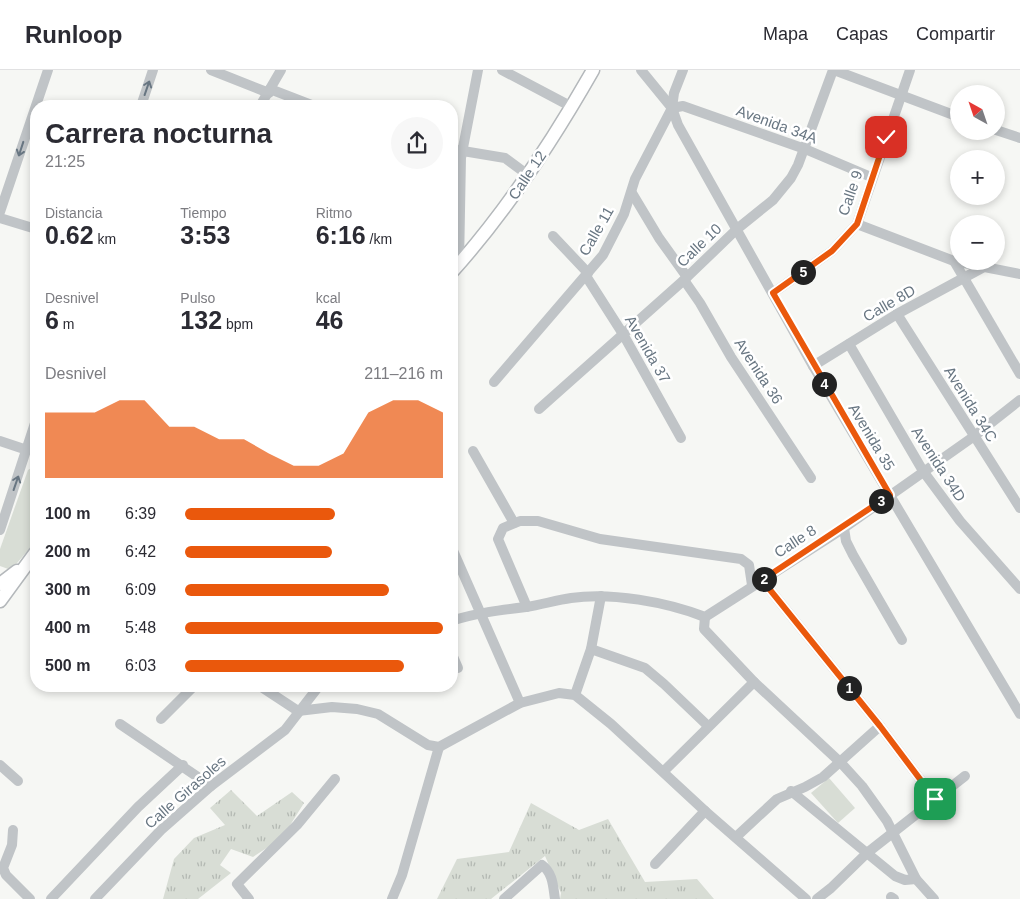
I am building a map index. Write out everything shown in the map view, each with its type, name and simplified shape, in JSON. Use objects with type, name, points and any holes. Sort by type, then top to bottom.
[{"type":"main road","name":"Calle 12","points":[[458,264],[506,208],[594,70]]},
{"type":"main road","points":[[0,584],[6,575],[30,556]]},
{"type":"main road","points":[[0,601],[30,559]]},
{"type":"street","points":[[38,100],[48,70]]},
{"type":"street","points":[[142,100],[153,70]]},
{"type":"street","points":[[264,100],[281,70]]},
{"type":"street","points":[[458,213],[461,158],[478,70]]},
{"type":"street","points":[[502,70],[572,107]]},
{"type":"street","name":"Avenida 35","points":[[641,70],[672,108],[678,125],[813,366],[1020,714]]},
{"type":"street","name":"Calle 11","points":[[494,382],[587,275],[616,234],[642,165],[672,108],[674,93],[683,70]]},
{"type":"street","points":[[833,70],[950,114]]},
{"type":"street","name":"Calle 10","points":[[539,409],[686,278],[737,229],[773,200],[791,178],[805,149],[833,70]]},
{"type":"street","name":"Calle 9","points":[[773,293],[832,251],[857,224],[871,177],[910,70]]},
{"type":"street","points":[[216,71],[296,100]]},
{"type":"street","name":"Avenida 34A","points":[[672,108],[683,106],[805,149],[871,177]]},
{"type":"street","points":[[0,212],[30,123]]},
{"type":"street","points":[[1005,133],[1020,138]]},
{"type":"street","points":[[458,150],[504,158],[528,174]]},
{"type":"street","name":"Avenida 36","points":[[632,193],[686,278],[731,357],[811,478]]},
{"type":"street","points":[[0,218],[30,227]]},
{"type":"street","points":[[857,224],[950,259]]},
{"type":"street","name":"Avenida 37","points":[[553,236],[587,275],[623,334],[681,438]]},
{"type":"street","points":[[959,270],[1020,374]]},
{"type":"street","name":"Calle 8D","points":[[813,366],[897,314],[978,270]]},
{"type":"street","points":[[995,270],[1020,274]]},
{"type":"street","name":"Avenida 34C","points":[[897,314],[973,437],[1020,508]]},
{"type":"street","name":"Avenida 34D","points":[[848,344],[923,470],[960,521],[1020,588]]},
{"type":"street","name":"Calle 8","points":[[705,617],[752,585],[844,528],[923,470],[973,437],[1020,400]]},
{"type":"street","points":[[0,530],[30,440]]},
{"type":"street","points":[[0,441],[27,450]]},
{"type":"street","points":[[473,451],[514,523]]},
{"type":"street","points":[[527,607],[498,539],[501,530],[514,523],[538,521],[600,539],[741,559],[749,565],[752,585]]},
{"type":"street","points":[[844,528],[846,541],[853,555],[902,640]]},
{"type":"street","points":[[458,562],[520,703]]},
{"type":"street","points":[[762,580],[880,726],[935,799]]},
{"type":"street","points":[[575,695],[590,648],[601,596]]},
{"type":"street","points":[[458,619],[480,612],[527,607],[571,598],[601,596],[687,610],[705,617],[704,629],[754,682],[841,763],[862,786],[887,821],[891,834],[916,879],[934,899]]},
{"type":"street","points":[[590,648],[645,668],[708,726]]},
{"type":"street","points":[[664,771],[754,682]]},
{"type":"street","points":[[161,720],[188,692]]},
{"type":"street","points":[[269,692],[298,711],[332,707],[357,709],[378,714],[428,746],[439,747],[520,703],[559,693],[575,695],[664,771],[705,810],[806,899]]},
{"type":"street","name":"Calle Girasoles","points":[[95,899],[161,830],[211,786],[278,736],[313,692]]},
{"type":"street","points":[[120,724],[183,765],[211,786]]},
{"type":"street","points":[[736,837],[777,799],[791,791],[813,784],[841,763],[880,726]]},
{"type":"street","points":[[392,899],[402,875],[439,747]]},
{"type":"street","points":[[0,765],[18,781]]},
{"type":"street","points":[[51,899],[138,807],[183,765]]},
{"type":"street","points":[[817,899],[867,853],[965,776]]},
{"type":"street","points":[[249,899],[237,884],[297,825],[335,779]]},
{"type":"street","points":[[791,791],[900,879],[916,879]]},
{"type":"street","points":[[655,864],[705,810]]},
{"type":"street","points":[[13,830],[12,848],[2,868],[6,875],[30,899]]},
{"type":"street","points":[[504,899],[542,865],[547,869],[552,878],[555,899]]},
{"type":"green space","points":[[30,469],[30,548],[11,570],[0,566],[0,549]]},
{"type":"green space","points":[[829,778],[855,808],[838,823],[811,793]]},
{"type":"green space","points":[[231,790],[257,816],[292,792],[304,803],[282,838],[253,857],[231,849],[220,865],[231,873],[198,899],[163,899],[174,859],[194,838],[225,825],[210,808]]},
{"type":"green space","points":[[531,803],[579,830],[608,819],[645,882],[697,879],[714,899],[560,899],[561,893],[545,856],[491,899],[437,899],[457,859],[509,852]]},
{"type":"route","points":[[886,137],[871,177],[857,224],[832,251],[773,293],[813,366],[890,495],[844,528],[762,580],[880,726],[935,799]]}]
